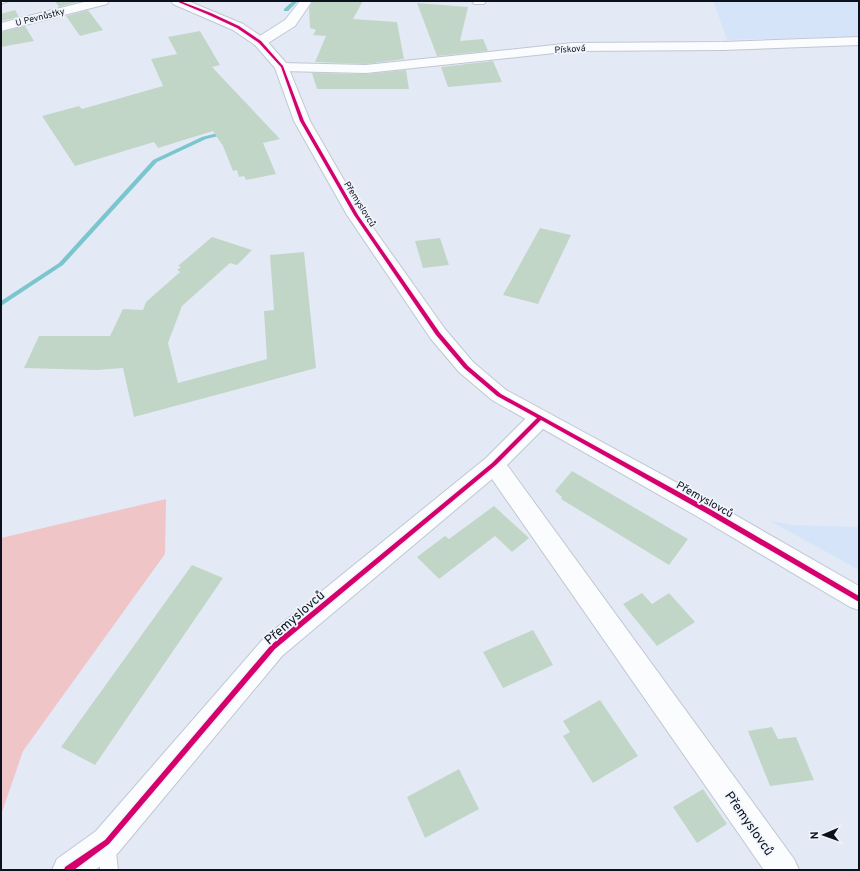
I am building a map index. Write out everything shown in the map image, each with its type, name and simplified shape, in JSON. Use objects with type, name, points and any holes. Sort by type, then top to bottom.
[{"type":"street","name":"U Pevnůstky","points":[[1,27],[103,1]]},
{"type":"street","name":"Přemyslovců","points":[[177,1],[210,14],[238,28],[260,42],[282,68],[302,121],[356,216],[438,334],[466,367],[499,395],[539,419],[708,512],[859,599]]},
{"type":"street","points":[[260,42],[290,23],[306,1]]},
{"type":"street","name":"Písková","points":[[282,68],[366,69],[573,47],[723,46],[859,41]]},
{"type":"street","name":"Přemyslovců","points":[[68,870],[107,842],[273,647],[494,464],[539,419]]},
{"type":"street","name":"Přemyslovců","points":[[494,464],[783,870]]},
{"type":"lane","points":[[1,2],[5,1]]},
{"type":"lane","points":[[107,842],[109,870]]},
{"type":"shaded area","points":[[713,1],[859,1],[859,36],[727,40]]},
{"type":"shaded area","points":[[166,499],[165,554],[23,751],[1,815],[1,538]]},
{"type":"shaded area","points":[[770,521],[794,525],[859,527],[859,570]]},
{"type":"building","points":[[55,1],[81,1],[59,7]]},
{"type":"building","points":[[313,1],[363,1],[353,19],[397,22],[404,59],[366,64],[315,62],[326,36],[313,35],[316,30],[310,28],[309,8]]},
{"type":"building","points":[[417,3],[468,7],[460,41],[483,39],[488,51],[437,56]]},
{"type":"building","points":[[15,10],[19,17],[1,21],[1,14]]},
{"type":"building","points":[[88,10],[103,30],[80,36],[66,16]]},
{"type":"building","points":[[25,26],[34,41],[1,47],[1,32]]},
{"type":"building","points":[[200,31],[220,65],[212,67],[280,139],[263,143],[276,174],[246,180],[244,176],[239,177],[237,170],[233,171],[223,146],[213,131],[158,148],[154,142],[75,166],[42,116],[79,106],[82,109],[163,86],[151,59],[177,54],[168,37]]},
{"type":"building","points":[[493,61],[502,82],[448,87],[441,67]]},
{"type":"building","points":[[406,70],[409,89],[317,89],[312,73],[366,74]]},
{"type":"building","points":[[540,228],[571,235],[538,304],[503,295]]},
{"type":"building","points":[[212,237],[252,250],[237,265],[230,263],[182,306],[168,343],[178,383],[267,359],[264,311],[274,310],[270,255],[304,252],[316,368],[134,417],[123,368],[97,370],[24,368],[39,336],[110,336],[123,309],[143,310],[146,302],[180,272],[177,270],[181,267],[178,266]]},
{"type":"building","points":[[440,238],[449,265],[423,268],[415,241]]},
{"type":"building","points":[[572,471],[688,539],[669,565],[561,499],[562,497],[555,491]]},
{"type":"building","points":[[494,506],[529,538],[512,552],[495,536],[439,579],[417,557],[445,536],[449,539]]},
{"type":"building","points":[[192,565],[223,578],[95,765],[61,747]]},
{"type":"building","points":[[642,593],[652,604],[669,593],[695,622],[657,646],[623,604]]},
{"type":"building","points":[[533,630],[553,665],[503,688],[483,652]]},
{"type":"building","points":[[600,700],[638,756],[593,783],[563,736],[570,732],[563,721]]},
{"type":"building","points":[[772,727],[778,739],[796,737],[814,780],[770,786],[748,731]]},
{"type":"building","points":[[459,769],[479,809],[425,838],[407,797]]},
{"type":"building","points":[[703,789],[727,824],[697,843],[673,807]]},
{"type":"waterway","points":[[286,10],[296,1]]},
{"type":"waterway","points":[[1,304],[61,264],[155,161],[204,138],[225,133]]},
{"type":"cycle path","points":[[177,1],[238,27],[260,42],[282,67],[302,121],[356,215],[438,334],[466,367],[499,395],[708,511],[859,599]]},
{"type":"cycle path","points":[[68,870],[107,842],[273,647],[494,464],[539,419]]}]
